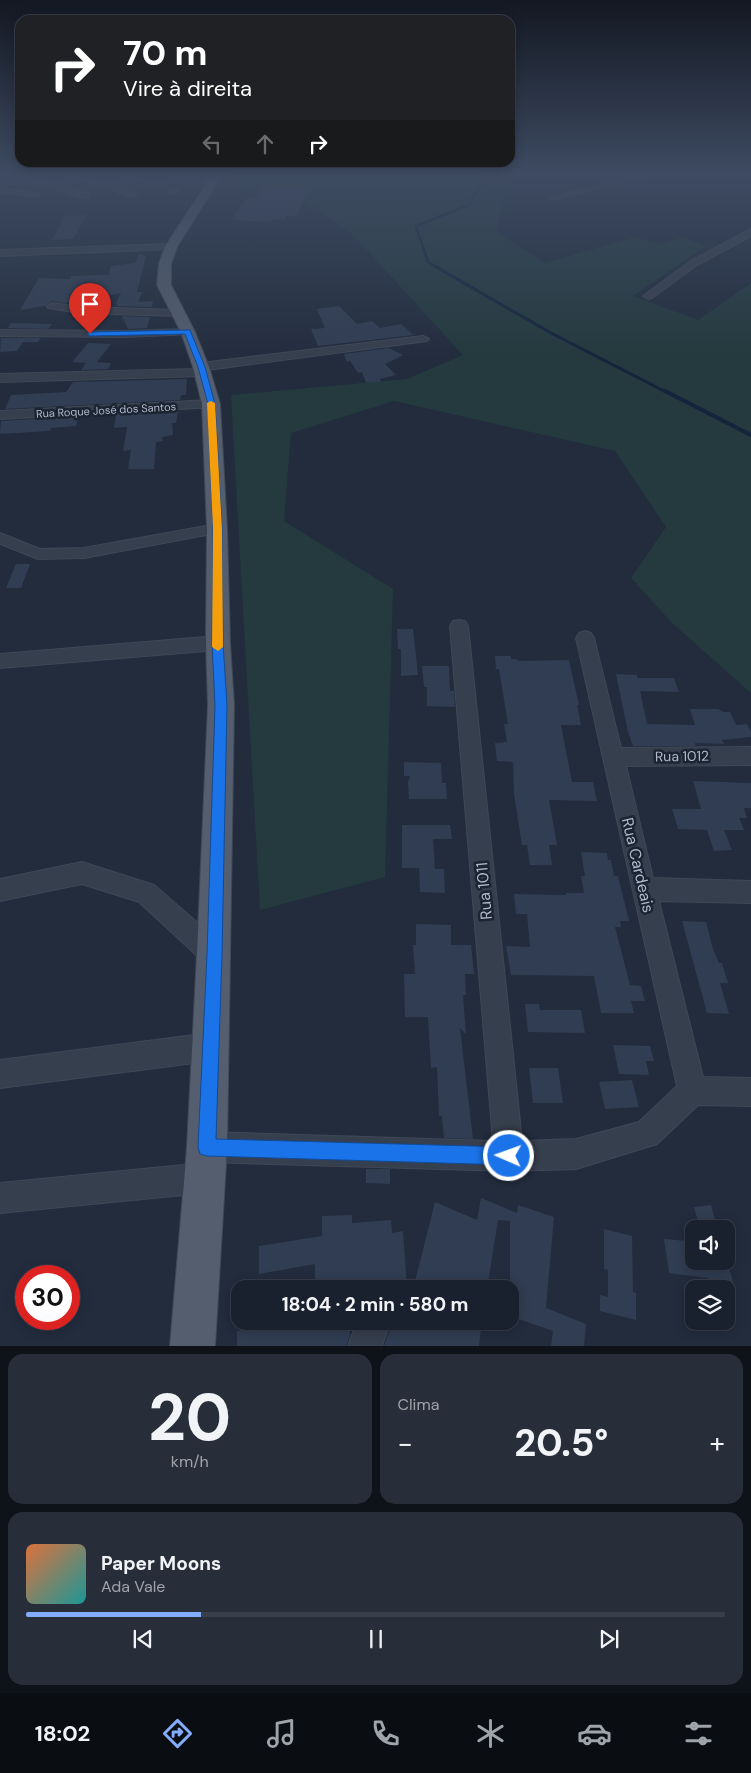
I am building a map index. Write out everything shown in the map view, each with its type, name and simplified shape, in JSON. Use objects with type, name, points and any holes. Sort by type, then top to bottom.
[{"type":"main road","points":[[179,235],[171,248],[165,264],[164,285],[183,322],[202,369],[212,404],[221,705],[207,1147],[192,1346]]},
{"type":"street","points":[[648,296],[694,263],[746,235]]},
{"type":"street","points":[[0,255],[171,248]]},
{"type":"street","points":[[52,306],[183,322]]},
{"type":"street","points":[[0,333],[126,334],[183,322]]},
{"type":"street","points":[[0,378],[202,369],[423,339]]},
{"type":"street","name":"Rua Roque José dos Santos","points":[[0,415],[212,404]]},
{"type":"street","points":[[0,538],[38,554],[84,552],[217,529]]},
{"type":"street","name":"Rua 1011","points":[[459,626],[509,1156]]},
{"type":"street","name":"Rua Cardeais","points":[[585,638],[692,1091]]},
{"type":"street","points":[[0,661],[218,643]]},
{"type":"street","name":"Rua 1012","points":[[613,757],[751,756]]},
{"type":"street","points":[[0,890],[82,873],[146,893],[214,954]]},
{"type":"street","points":[[644,889],[751,892]]},
{"type":"street","points":[[0,1074],[210,1047]]},
{"type":"street","points":[[207,1147],[509,1156],[576,1154],[646,1134],[692,1091],[751,1092]]},
{"type":"street","points":[[0,1198],[204,1178]]},
{"type":"green space","points":[[352,235],[500,235],[545,263],[635,237],[658,244],[683,237],[706,246],[633,296],[698,320],[751,283],[751,693],[672,623],[631,578],[666,527],[615,451],[394,401],[291,433],[284,521],[393,589],[385,877],[260,910],[231,395],[407,379],[463,355]]},
{"type":"building","points":[[55,235],[75,235],[73,239],[52,240]]},
{"type":"building","points":[[139,254],[146,256],[137,292],[142,292],[138,302],[153,301],[152,307],[118,306],[116,303],[121,293],[64,303],[52,301],[45,306],[20,310],[39,278],[70,279],[71,276],[108,275],[111,266],[135,263]]},
{"type":"building","points":[[339,306],[357,324],[372,321],[380,328],[401,324],[413,335],[318,346],[311,329],[325,328],[317,309]]},
{"type":"building","points":[[122,316],[150,317],[147,328],[128,329]]},
{"type":"building","points":[[11,323],[52,324],[48,329],[8,328]]},
{"type":"building","points":[[1,338],[41,338],[38,342],[23,342],[17,351],[0,352]]},
{"type":"building","points":[[88,343],[111,344],[97,362],[111,363],[108,369],[81,370],[86,363],[72,362]]},
{"type":"building","points":[[389,348],[403,355],[385,364],[396,375],[380,379],[381,382],[366,383],[362,372],[358,373],[350,361],[347,362],[344,354]]},
{"type":"building","points":[[187,379],[186,395],[181,395],[180,400],[5,409],[11,395],[66,392],[73,382]]},
{"type":"building","points":[[178,411],[176,423],[172,423],[173,435],[162,437],[163,441],[156,442],[154,469],[128,469],[131,450],[123,451],[127,427],[114,428],[116,414]]},
{"type":"building","points":[[79,416],[76,426],[51,428],[50,431],[0,434],[1,421]]},
{"type":"building","points":[[16,564],[30,564],[21,588],[6,588]]},
{"type":"building","points":[[397,629],[413,629],[418,675],[401,676],[401,649],[398,649]]},
{"type":"building","points":[[495,656],[511,656],[511,659],[517,659],[518,661],[569,660],[579,705],[577,705],[581,725],[561,725],[572,782],[593,782],[597,801],[549,800],[557,845],[549,845],[552,865],[530,865],[527,845],[522,845],[514,794],[513,762],[497,761],[495,743],[507,742],[504,724],[508,724]]},
{"type":"building","points":[[422,666],[449,666],[450,691],[454,691],[455,707],[427,706],[427,687],[424,687]]},
{"type":"building","points":[[616,674],[637,675],[637,678],[674,678],[679,692],[640,691],[647,724],[695,725],[690,709],[718,709],[723,712],[730,712],[736,725],[747,724],[751,737],[722,740],[724,744],[695,743],[696,746],[633,746],[628,732]]},
{"type":"building","points":[[404,762],[441,763],[442,783],[446,783],[447,799],[409,799],[408,783],[410,776],[404,776]]},
{"type":"building","points":[[693,781],[751,783],[751,808],[744,808],[747,818],[739,818],[744,830],[724,830],[732,850],[714,851],[707,830],[678,829],[672,809],[701,809]]},
{"type":"building","points":[[402,825],[450,825],[452,839],[433,839],[435,869],[444,869],[445,893],[420,892],[419,868],[402,868]]},
{"type":"building","points":[[581,852],[607,853],[608,860],[611,860],[614,876],[618,876],[629,921],[620,921],[621,927],[615,927],[630,985],[641,986],[645,1001],[631,1001],[634,1013],[601,1013],[594,976],[511,975],[506,946],[530,947],[527,914],[516,914],[514,894],[566,895],[566,893],[584,893],[581,876],[585,876]]},
{"type":"building","points":[[682,921],[706,922],[713,949],[719,963],[722,963],[728,983],[720,983],[729,1014],[707,1013]]},
{"type":"building","points":[[416,924],[451,925],[451,945],[471,945],[474,974],[465,974],[466,995],[463,995],[466,1034],[460,1028],[473,1139],[444,1138],[442,1116],[439,1116],[437,1067],[431,1068],[428,1017],[405,1017],[404,974],[415,974],[413,945],[416,945]]},
{"type":"building","points":[[525,1004],[539,1004],[540,1010],[581,1010],[585,1033],[528,1032]]},
{"type":"building","points":[[613,1045],[650,1046],[654,1061],[646,1061],[649,1075],[619,1074]]},
{"type":"building","points":[[529,1068],[558,1068],[563,1103],[533,1103]]},
{"type":"building","points":[[632,1080],[639,1107],[605,1109],[599,1082]]},
{"type":"building","points":[[366,1169],[390,1169],[390,1184],[366,1183]]},
{"type":"building","points":[[481,1198],[517,1213],[518,1205],[554,1217],[546,1308],[586,1324],[584,1346],[551,1346],[553,1331],[519,1319],[519,1280],[510,1280],[510,1221],[498,1220],[488,1280],[415,1280],[435,1202],[477,1220]]},
{"type":"building","points":[[711,1205],[715,1219],[697,1220],[694,1207]]},
{"type":"building","points":[[352,1215],[352,1223],[391,1220],[392,1233],[403,1231],[406,1280],[315,1280],[315,1264],[259,1274],[259,1246],[322,1236],[322,1216]]},
{"type":"building","points":[[604,1229],[632,1236],[633,1292],[636,1293],[636,1320],[600,1311],[600,1295],[608,1297],[608,1270],[604,1269]]},
{"type":"building","points":[[664,1239],[685,1241],[685,1270],[730,1270],[732,1280],[709,1280],[708,1278],[669,1273]]},
{"type":"building","points":[[350,1330],[350,1335],[346,1346],[237,1346],[237,1331]]},
{"type":"building","points":[[390,1330],[481,1330],[479,1346],[384,1346]]},
{"type":"waterway","points":[[419,235],[428,262],[440,269]]},
{"type":"waterway","points":[[438,268],[551,333],[668,393]]},
{"type":"waterway","points":[[665,391],[751,435]]},
{"type":"slow traffic","points":[[211,403],[217,529],[218,647]]},
{"type":"route","points":[[90,334],[188,332],[202,367],[212,404],[221,705],[207,1147],[509,1156]]}]
